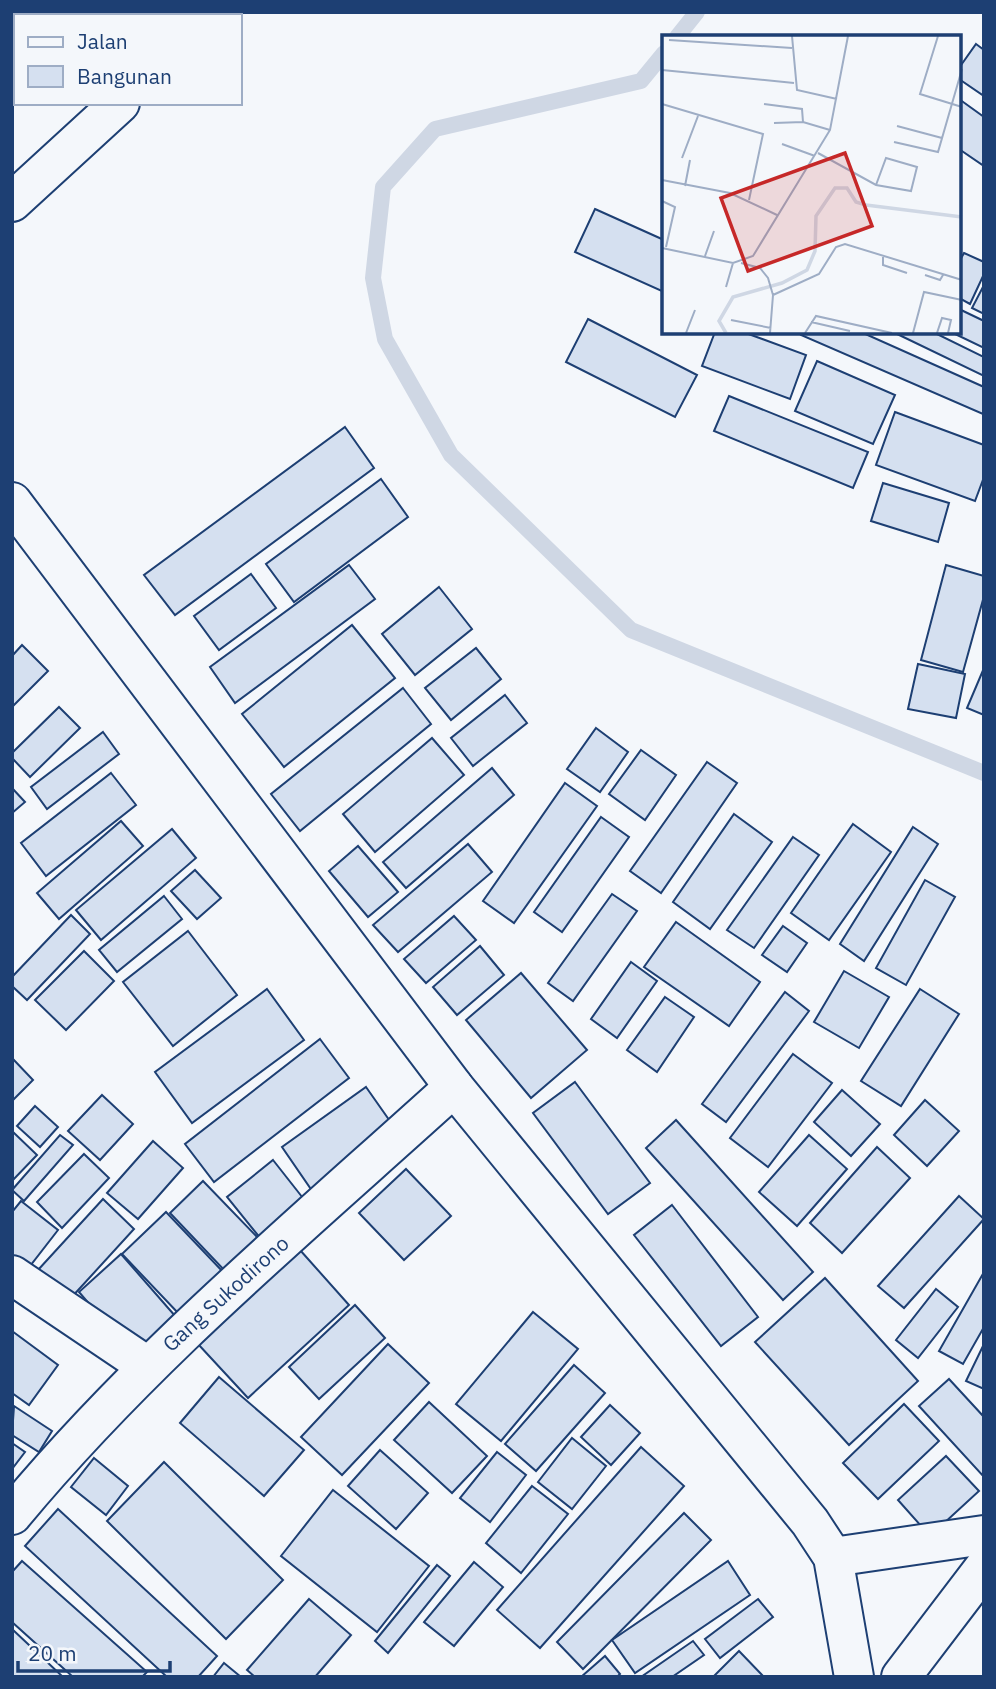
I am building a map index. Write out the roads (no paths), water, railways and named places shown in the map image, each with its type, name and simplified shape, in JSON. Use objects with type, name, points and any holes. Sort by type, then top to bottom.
[{"type":"main road","points":[[12,202],[118,105]]},
{"type":"main road","points":[[12,502],[454,1087],[810,1522],[833,1557],[854,1677]]},
{"type":"main road","name":"Gang Sukodirono","points":[[12,1515],[61,1455],[147,1366],[454,1087]]},
{"type":"main road","points":[[12,1276],[147,1366]]},
{"type":"main road","points":[[833,1557],[984,1535]]},
{"type":"main road","points":[[901,1677],[984,1568]]},
{"type":"waterway","points":[[679,35],[697,12]]},
{"type":"waterway","points":[[662,55],[641,81],[435,129],[383,187],[373,278],[385,339],[451,455],[631,630],[984,773]]}]
